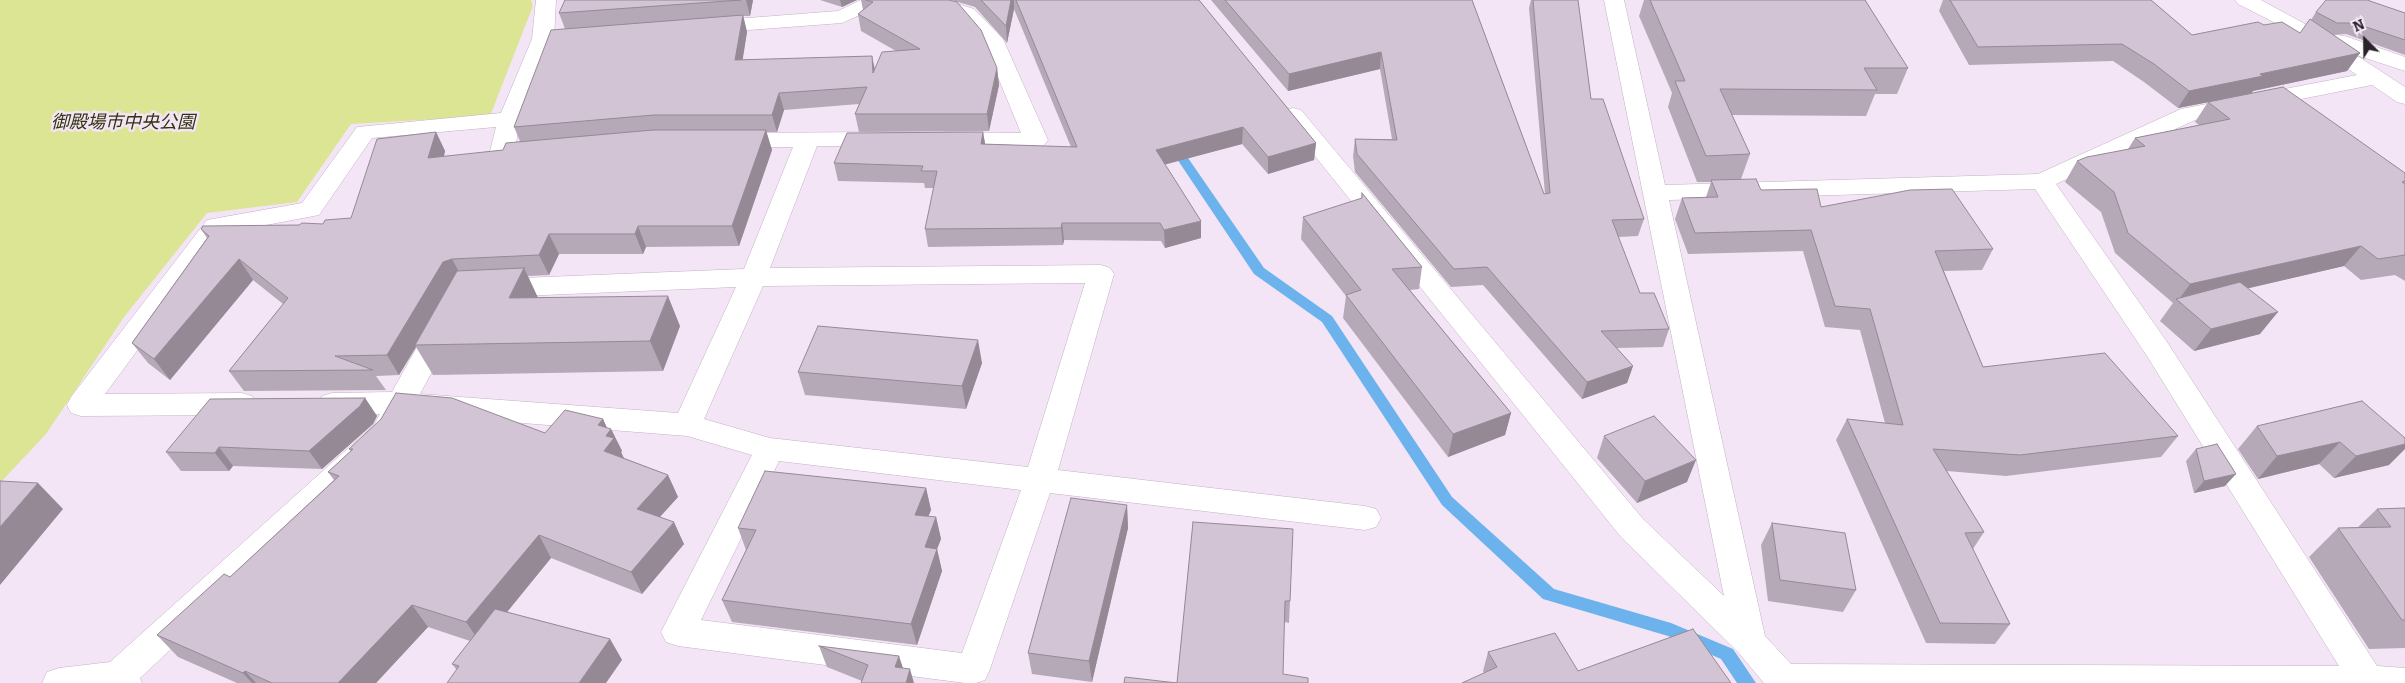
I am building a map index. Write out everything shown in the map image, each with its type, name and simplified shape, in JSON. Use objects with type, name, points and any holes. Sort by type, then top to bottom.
[{"type":"street","points":[[546,0],[552,38],[510,119],[501,155],[553,152]]},
{"type":"street","points":[[688,28],[842,17],[877,0]]},
{"type":"street","points":[[923,0],[967,13],[995,44],[1036,140],[927,140]]},
{"type":"street","points":[[1614,0],[1750,642]]},
{"type":"street","points":[[2245,0],[2308,32],[2405,97]]},
{"type":"street","points":[[2308,32],[2405,64]]},
{"type":"street","points":[[1654,193],[2042,181],[2189,114],[2375,78]]},
{"type":"street","points":[[1280,100],[1632,528],[1750,642],[1784,681],[2367,681],[2405,683]]},
{"type":"street","points":[[270,404],[81,405],[216,226],[310,209],[365,132],[510,119]]},
{"type":"street","points":[[710,140],[898,140]]},
{"type":"street","points":[[687,425],[754,277],[808,140]]},
{"type":"street","points":[[2042,181],[2157,349],[2367,681]]},
{"type":"street","points":[[59,683],[122,680],[384,432],[463,298],[754,277],[1101,274],[1040,479],[973,668],[678,632],[770,449]]},
{"type":"street","points":[[310,404],[400,403],[687,425],[770,449],[1365,518]]},
{"type":"green space","name":"御殿場市中央公園","points":[[0,0],[531,0],[533,6],[490,116],[351,124],[297,202],[207,213],[124,317],[46,434],[0,483]]},
{"type":"building","points":[[565,0],[741,0],[559,13]]},
{"type":"building","points":[[866,0],[949,0],[957,2],[981,30],[997,68],[987,114],[855,114],[867,87],[779,93],[772,115],[654,115],[514,127],[551,30],[743,15],[735,60],[872,56],[873,73],[882,52],[920,49],[858,14],[873,2]]},
{"type":"building","points":[[981,0],[1011,0],[1006,26]]},
{"type":"building","points":[[1016,0],[1199,0],[1316,143],[1268,157],[1243,127],[1156,150],[1201,221],[1164,230],[1160,223],[1062,223],[1061,228],[925,229],[937,171],[921,171],[923,166],[834,163],[847,133],[983,132],[981,144],[1077,147]]},
{"type":"building","points":[[1225,0],[1472,0],[1544,194],[1550,193],[1533,0],[1578,0],[1591,99],[1603,99],[1644,219],[1612,220],[1640,293],[1654,293],[1669,329],[1601,331],[1633,366],[1587,382],[1487,267],[1454,269],[1357,154],[1355,139],[1397,140],[1381,52],[1289,74]]},
{"type":"building","points":[[1650,0],[1865,0],[1908,68],[1864,68],[1877,90],[1720,89],[1750,154],[1706,156],[1675,81],[1685,81]]},
{"type":"building","points":[[1950,0],[2151,0],[2192,35],[2258,22],[2264,25],[2282,22],[2300,33],[2310,19],[2360,53],[2189,91],[2154,64],[2122,44],[1978,47]]},
{"type":"building","points":[[2326,0],[2367,0],[2405,13],[2405,40],[2354,23],[2337,23],[2316,12]]},
{"type":"building","points":[[2283,87],[2405,173],[2405,181],[2402,182],[2405,184],[2405,255],[2378,259],[2361,246],[2190,284],[2128,233],[2114,192],[2077,161],[2087,157],[2145,146],[2135,138],[2230,119],[2208,102]]},
{"type":"building","points":[[653,130],[766,130],[732,226],[638,226],[635,234],[549,234],[539,255],[452,259],[443,262],[387,355],[335,356],[373,370],[229,371],[288,298],[239,259],[154,359],[132,343],[209,236],[201,229],[203,226],[323,224],[325,220],[351,218],[377,139],[436,132],[428,158],[503,150],[506,143]]},
{"type":"building","points":[[1756,179],[1761,190],[1817,189],[1821,207],[1910,190],[1952,189],[1993,249],[1935,251],[1983,367],[2105,353],[2178,436],[2020,455],[1933,449],[1984,532],[1965,533],[2010,624],[1940,623],[1847,419],[1903,425],[1870,309],[1835,306],[1811,230],[1695,233],[1682,198],[1718,197],[1711,180]]},
{"type":"building","points":[[1362,193],[1422,267],[1392,269],[1511,413],[1453,434],[1346,295],[1361,290],[1303,217],[1362,198]]},
{"type":"building","points":[[524,268],[509,298],[668,296],[650,341],[415,345],[457,271]]},
{"type":"building","points":[[2240,282],[2278,312],[2211,329],[2176,299]]},
{"type":"building","points":[[818,326],[978,340],[962,386],[798,372]]},
{"type":"building","points":[[396,393],[452,398],[545,433],[565,410],[603,419],[598,425],[611,429],[606,436],[614,438],[604,451],[668,475],[637,509],[674,522],[631,572],[539,535],[466,622],[412,605],[338,683],[272,683],[245,671],[243,673],[157,635],[224,574],[230,577],[339,476],[328,472],[381,419]]},
{"type":"building","points":[[365,398],[360,406],[309,451],[219,447],[215,453],[166,452],[210,399]]},
{"type":"building","points":[[2362,401],[2405,438],[2405,444],[2356,456],[2340,442],[2277,456],[2257,426]]},
{"type":"building","points":[[1654,416],[1696,460],[1645,481],[1604,436]]},
{"type":"building","points":[[2217,444],[2236,474],[2204,481],[2196,449]]},
{"type":"building","points":[[765,471],[926,488],[915,515],[936,517],[925,547],[937,549],[911,624],[722,600],[756,530],[738,528]]},
{"type":"building","points":[[0,481],[38,483],[0,527]]},
{"type":"building","points":[[1071,498],[1127,505],[1089,661],[1028,653]]},
{"type":"building","points":[[2405,508],[2405,620],[2402,620],[2338,528],[2391,527],[2377,509]]},
{"type":"building","points":[[1193,522],[1293,529],[1290,601],[1285,601],[1283,674],[1308,678],[1308,683],[1177,683]]},
{"type":"building","points":[[1772,523],[1845,533],[1856,590],[1780,580]]},
{"type":"building","points":[[495,609],[610,639],[579,683],[447,683],[459,666],[452,664]]},
{"type":"building","points":[[1693,629],[1731,683],[1462,683],[1497,667],[1488,652],[1555,633],[1578,671]]},
{"type":"building","points":[[819,646],[899,656],[895,667],[910,669],[906,683],[861,683],[868,665]]},
{"type":"building","points":[[1125,677],[1177,683],[1124,683]]},
{"type":"waterway","points":[[1173,144],[1259,271],[1327,319],[1447,501],[1549,594],[1671,630],[1727,654],[1747,683]]}]
